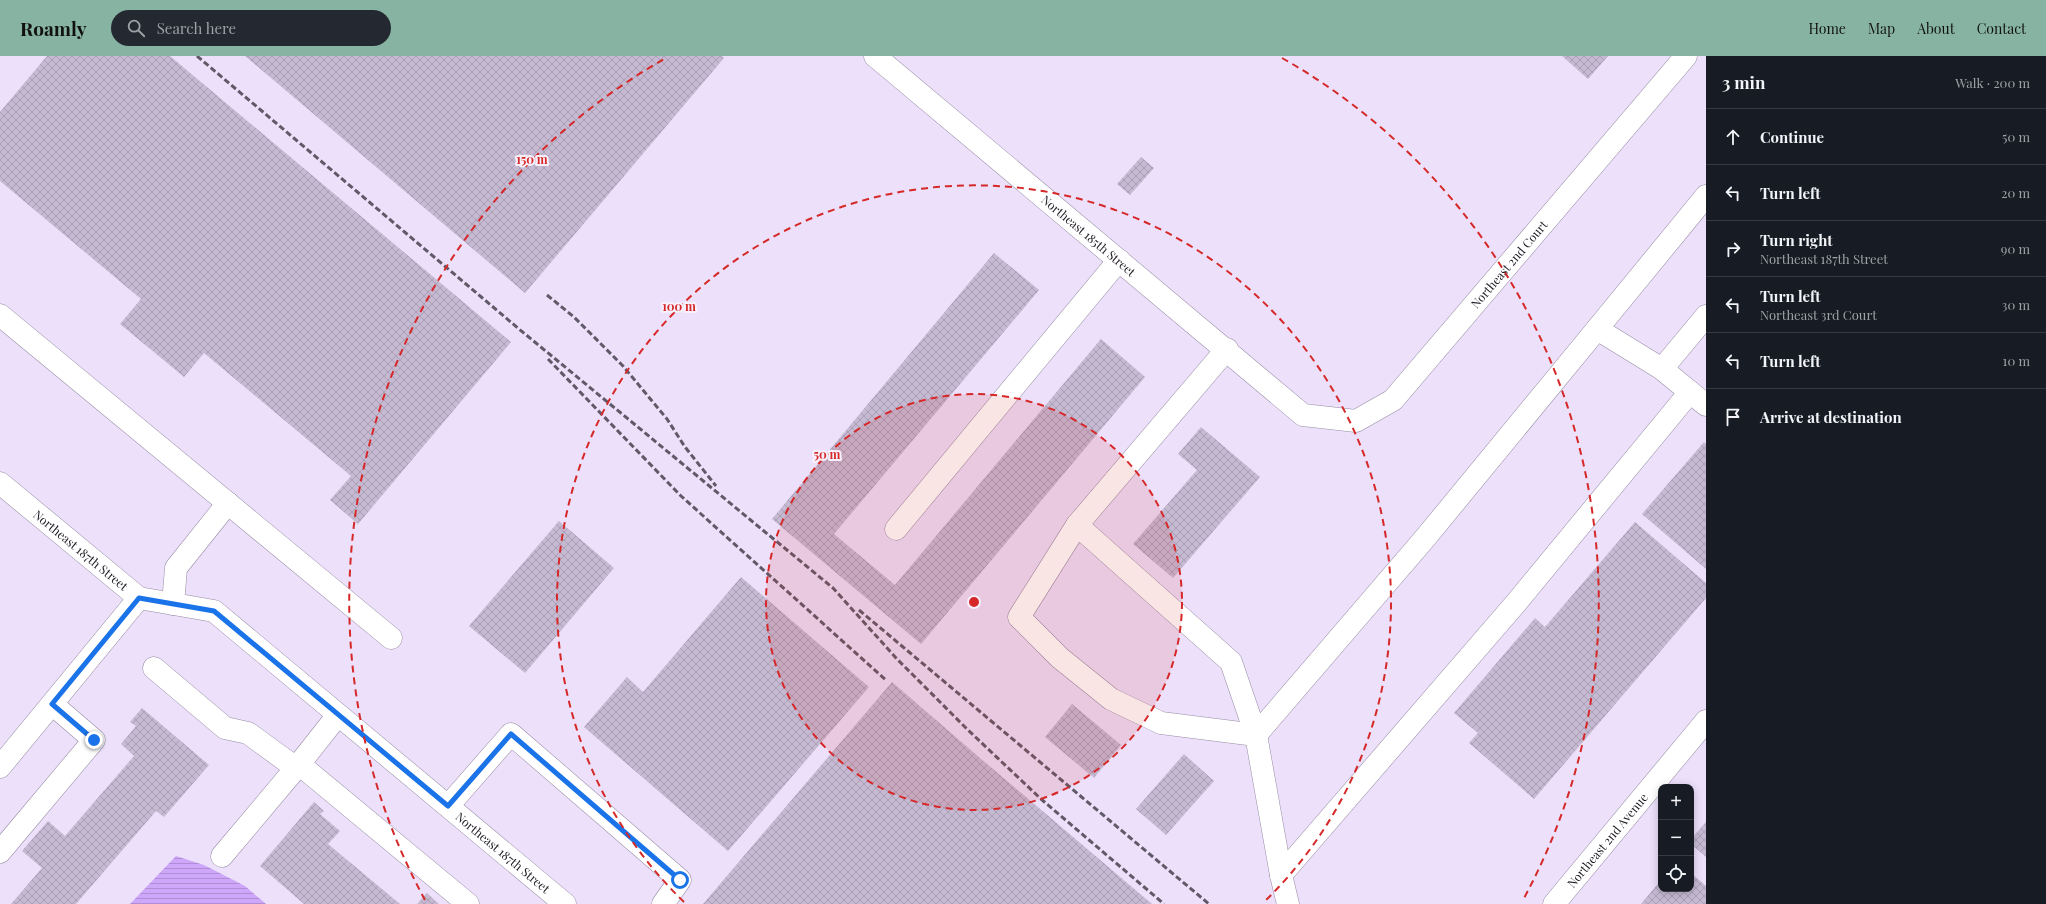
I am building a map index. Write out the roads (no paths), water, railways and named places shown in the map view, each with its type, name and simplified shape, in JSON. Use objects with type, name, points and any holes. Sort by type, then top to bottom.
[{"type":"street","name":"Northeast 185th Street","points":[[874,56],[1227,349],[1303,415]]},
{"type":"street","name":"Northeast 2nd Court","points":[[1303,415],[1356,421],[1393,400],[1686,56]]},
{"type":"street","points":[[1256,735],[1426,537],[1706,196]]},
{"type":"street","points":[[896,529],[1119,260]]},
{"type":"street","points":[[0,315],[390,638]]},
{"type":"street","points":[[1662,369],[1706,316]]},
{"type":"street","points":[[1281,875],[1516,603],[1698,398],[1662,369],[1596,329]]},
{"type":"street","points":[[1227,349],[1077,525],[1019,617],[1060,658],[1111,699],[1161,722],[1256,735]]},
{"type":"street","name":"Northeast 187th Street","points":[[0,483],[139,598],[214,611],[565,904]]},
{"type":"street","points":[[173,604],[176,568],[228,503]]},
{"type":"street","points":[[1077,525],[1231,662],[1256,735],[1281,875],[1288,904]]},
{"type":"street","points":[[0,767],[139,598]]},
{"type":"street","points":[[154,668],[225,728],[248,733],[298,766],[468,904]]},
{"type":"street","points":[[0,852],[94,740],[52,704]]},
{"type":"street","points":[[222,856],[298,766],[338,715]]},
{"type":"street","name":"Northeast 2nd Avenue","points":[[1554,904],[1706,721]]},
{"type":"street","points":[[448,806],[511,734],[680,880],[663,904]]},
{"type":"railway","points":[[197,56],[519,329],[833,588],[897,659],[968,730],[1041,799],[1164,904]]},
{"type":"railway","points":[[547,295],[574,317],[623,366],[667,419],[685,447],[716,486]]},
{"type":"railway","points":[[548,359],[681,496],[887,681]]},
{"type":"railway","points":[[859,610],[1209,904]]}]
